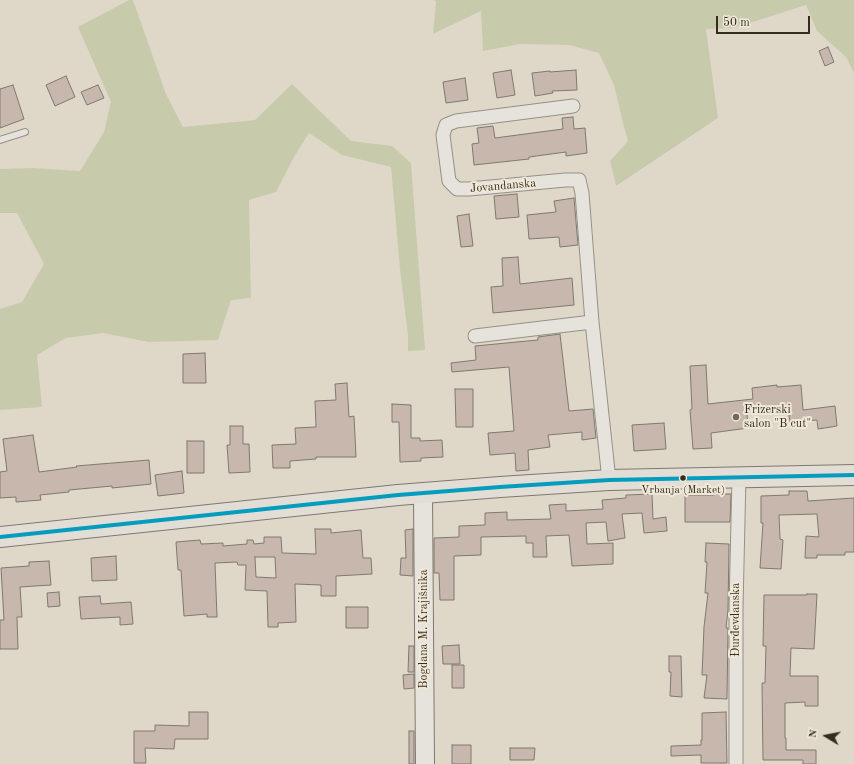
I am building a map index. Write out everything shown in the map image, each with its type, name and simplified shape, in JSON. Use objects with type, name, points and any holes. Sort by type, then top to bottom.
[{"type":"main road","points":[[0,537],[464,489],[609,480],[739,476],[854,475]]},
{"type":"street","name":"Jovandanska","points":[[573,106],[456,121],[446,125],[443,135],[449,181],[457,188],[469,190],[564,180],[579,180],[582,193],[592,322],[609,480]]},
{"type":"street","points":[[475,336],[592,322]]},
{"type":"street","name":"Đurđevdanska","points":[[736,764],[736,608],[739,476]]},
{"type":"street","name":"Bogdana M. Krajišnika","points":[[423,494],[425,764]]},
{"type":"lane","points":[[0,140],[25,132]]},
{"type":"green space","points":[[129,0],[133,0],[166,94],[183,127],[255,120],[292,84],[351,141],[392,146],[411,163],[425,350],[408,351],[408,336],[400,269],[391,167],[342,155],[309,133],[294,157],[276,192],[249,200],[251,298],[231,300],[218,340],[148,342],[103,333],[66,338],[37,355],[42,407],[0,410],[0,309],[22,302],[44,264],[17,213],[0,213],[0,169],[33,168],[80,171],[104,132],[111,102],[78,27]]},
{"type":"green space","points":[[433,0],[854,0],[854,73],[846,57],[817,31],[806,5],[734,28],[706,29],[718,118],[616,186],[610,161],[628,141],[614,85],[599,53],[569,45],[520,44],[483,51],[481,11],[433,34],[436,1]]},
{"type":"building","points":[[828,47],[834,62],[825,66],[819,51]]},
{"type":"building","points":[[511,70],[515,95],[497,98],[493,73]]},
{"type":"building","points":[[576,70],[577,90],[552,91],[553,93],[535,96],[532,73]]},
{"type":"building","points":[[66,76],[75,97],[55,106],[46,85]]},
{"type":"building","points":[[465,78],[468,100],[446,103],[443,82]]},
{"type":"building","points":[[13,85],[24,119],[0,128],[0,89]]},
{"type":"building","points":[[98,85],[104,98],[87,105],[81,92]]},
{"type":"building","points":[[573,117],[574,129],[585,128],[587,153],[566,156],[566,152],[529,157],[529,159],[474,165],[472,144],[479,143],[477,128],[493,126],[495,138],[563,129],[562,118]]},
{"type":"building","points":[[517,194],[519,217],[496,219],[494,196]]},
{"type":"building","points":[[574,198],[578,245],[560,247],[559,237],[529,239],[527,215],[556,212],[554,201]]},
{"type":"building","points":[[469,214],[473,246],[461,247],[457,216]]},
{"type":"building","points":[[518,257],[520,284],[572,278],[574,305],[493,313],[491,287],[503,286],[502,258]]},
{"type":"building","points":[[560,334],[569,411],[593,409],[596,438],[582,440],[582,432],[548,435],[550,447],[528,450],[529,470],[516,471],[515,453],[490,455],[488,433],[514,431],[509,367],[452,372],[451,363],[476,360],[475,346],[538,340],[538,337]]},
{"type":"building","points":[[205,353],[206,383],[183,383],[183,354]]},
{"type":"building","points":[[706,365],[708,404],[753,399],[752,388],[777,385],[777,387],[801,385],[803,410],[835,406],[837,426],[818,429],[817,420],[790,422],[788,409],[747,413],[748,428],[711,433],[712,448],[693,449],[690,410],[692,409],[690,366]]},
{"type":"building","points":[[347,383],[349,417],[354,416],[356,457],[316,457],[316,459],[290,461],[290,468],[273,468],[272,445],[296,444],[295,428],[316,427],[315,401],[336,400],[335,384]]},
{"type":"building","points":[[455,389],[473,389],[473,427],[456,427]]},
{"type":"building","points":[[392,404],[411,405],[411,438],[420,438],[420,441],[442,440],[443,457],[421,458],[421,461],[400,462],[399,422],[392,422]]},
{"type":"building","points":[[664,423],[666,449],[634,451],[632,425]]},
{"type":"building","points":[[230,426],[243,426],[243,444],[249,444],[250,472],[229,473],[227,445],[230,445]]},
{"type":"building","points":[[33,435],[39,472],[77,467],[76,466],[149,460],[151,484],[69,490],[69,492],[40,495],[41,500],[16,502],[16,497],[0,498],[0,472],[7,471],[3,439]]},
{"type":"building","points":[[187,441],[204,441],[204,473],[187,473]]},
{"type":"building","points":[[182,471],[184,493],[158,496],[155,475]]},
{"type":"building","points":[[789,491],[807,491],[808,501],[854,498],[854,552],[845,552],[845,555],[817,555],[817,558],[805,558],[806,536],[819,537],[817,514],[779,515],[780,539],[783,540],[781,569],[760,568],[763,523],[761,523],[761,496],[789,495]]},
{"type":"building","points":[[652,494],[653,519],[666,517],[667,531],[644,533],[642,513],[622,514],[625,538],[608,541],[606,522],[586,523],[587,544],[613,543],[613,564],[572,566],[569,535],[546,536],[547,557],[533,557],[533,543],[526,543],[526,536],[481,537],[481,555],[454,556],[454,600],[440,600],[439,573],[434,573],[434,538],[459,537],[459,526],[485,525],[485,513],[507,512],[507,520],[551,519],[549,505],[566,504],[566,511],[603,509],[602,500],[626,498],[626,495]]},
{"type":"building","points":[[731,494],[730,522],[685,522],[685,495]]},
{"type":"building","points":[[315,529],[331,529],[331,533],[361,530],[363,558],[371,558],[372,574],[336,576],[336,596],[321,596],[321,585],[295,584],[296,622],[278,623],[278,627],[268,627],[267,591],[245,590],[246,565],[238,565],[237,562],[215,563],[217,617],[207,617],[207,614],[184,616],[181,570],[178,570],[176,542],[200,540],[201,544],[223,543],[223,546],[247,544],[247,540],[253,540],[254,544],[264,543],[264,537],[281,537],[282,553],[316,554]],"holes":[[[255,557],[275,557],[276,578],[256,577]]]},
{"type":"building","points":[[413,529],[413,576],[400,575],[401,558],[406,558],[405,530]]},
{"type":"building","points":[[706,543],[729,544],[728,610],[726,628],[728,628],[727,699],[704,698],[707,675],[702,675],[704,627],[708,593],[705,593],[707,562],[705,562]]},
{"type":"building","points":[[116,556],[117,580],[92,581],[91,558]]},
{"type":"building","points":[[49,561],[51,585],[20,587],[22,617],[17,617],[18,649],[0,649],[0,620],[4,620],[1,568],[29,566],[29,562]]},
{"type":"building","points":[[59,592],[60,606],[48,607],[47,593]]},
{"type":"building","points":[[817,594],[814,649],[791,648],[790,676],[818,676],[818,706],[805,706],[805,702],[785,703],[785,738],[786,750],[816,750],[816,764],[803,764],[803,760],[763,760],[762,683],[765,683],[766,646],[763,646],[764,595]]},
{"type":"building","points":[[100,596],[101,604],[131,602],[133,624],[120,625],[120,617],[81,619],[79,597]]},
{"type":"building","points":[[346,607],[368,607],[368,628],[346,628]]},
{"type":"building","points":[[459,645],[460,664],[443,664],[442,646]]},
{"type":"building","points":[[409,646],[414,646],[414,672],[408,672]]},
{"type":"building","points":[[669,656],[681,656],[682,697],[670,696],[671,672],[669,672]]},
{"type":"building","points":[[452,665],[464,665],[464,688],[452,688]]},
{"type":"building","points":[[414,674],[414,688],[404,689],[403,675]]},
{"type":"building","points":[[189,712],[208,712],[208,739],[175,739],[174,749],[145,748],[146,763],[134,763],[134,731],[155,731],[155,725],[189,726]]},
{"type":"building","points":[[726,712],[727,763],[701,763],[701,755],[671,756],[671,746],[701,745],[702,713]]},
{"type":"building","points":[[409,731],[414,731],[414,764],[409,764]]},
{"type":"building","points":[[452,745],[471,745],[471,764],[452,764]]},
{"type":"building","points":[[510,748],[535,748],[534,760],[510,760]]},
{"type":"transit line","points":[[0,537],[398,495],[500,487],[609,480],[854,475]]},
{"type":"place","name":"Frizerski salon \"B cut\"","points":[[736,417]]},
{"type":"place","name":"Vrbanja (Market)","points":[[683,478]]}]
